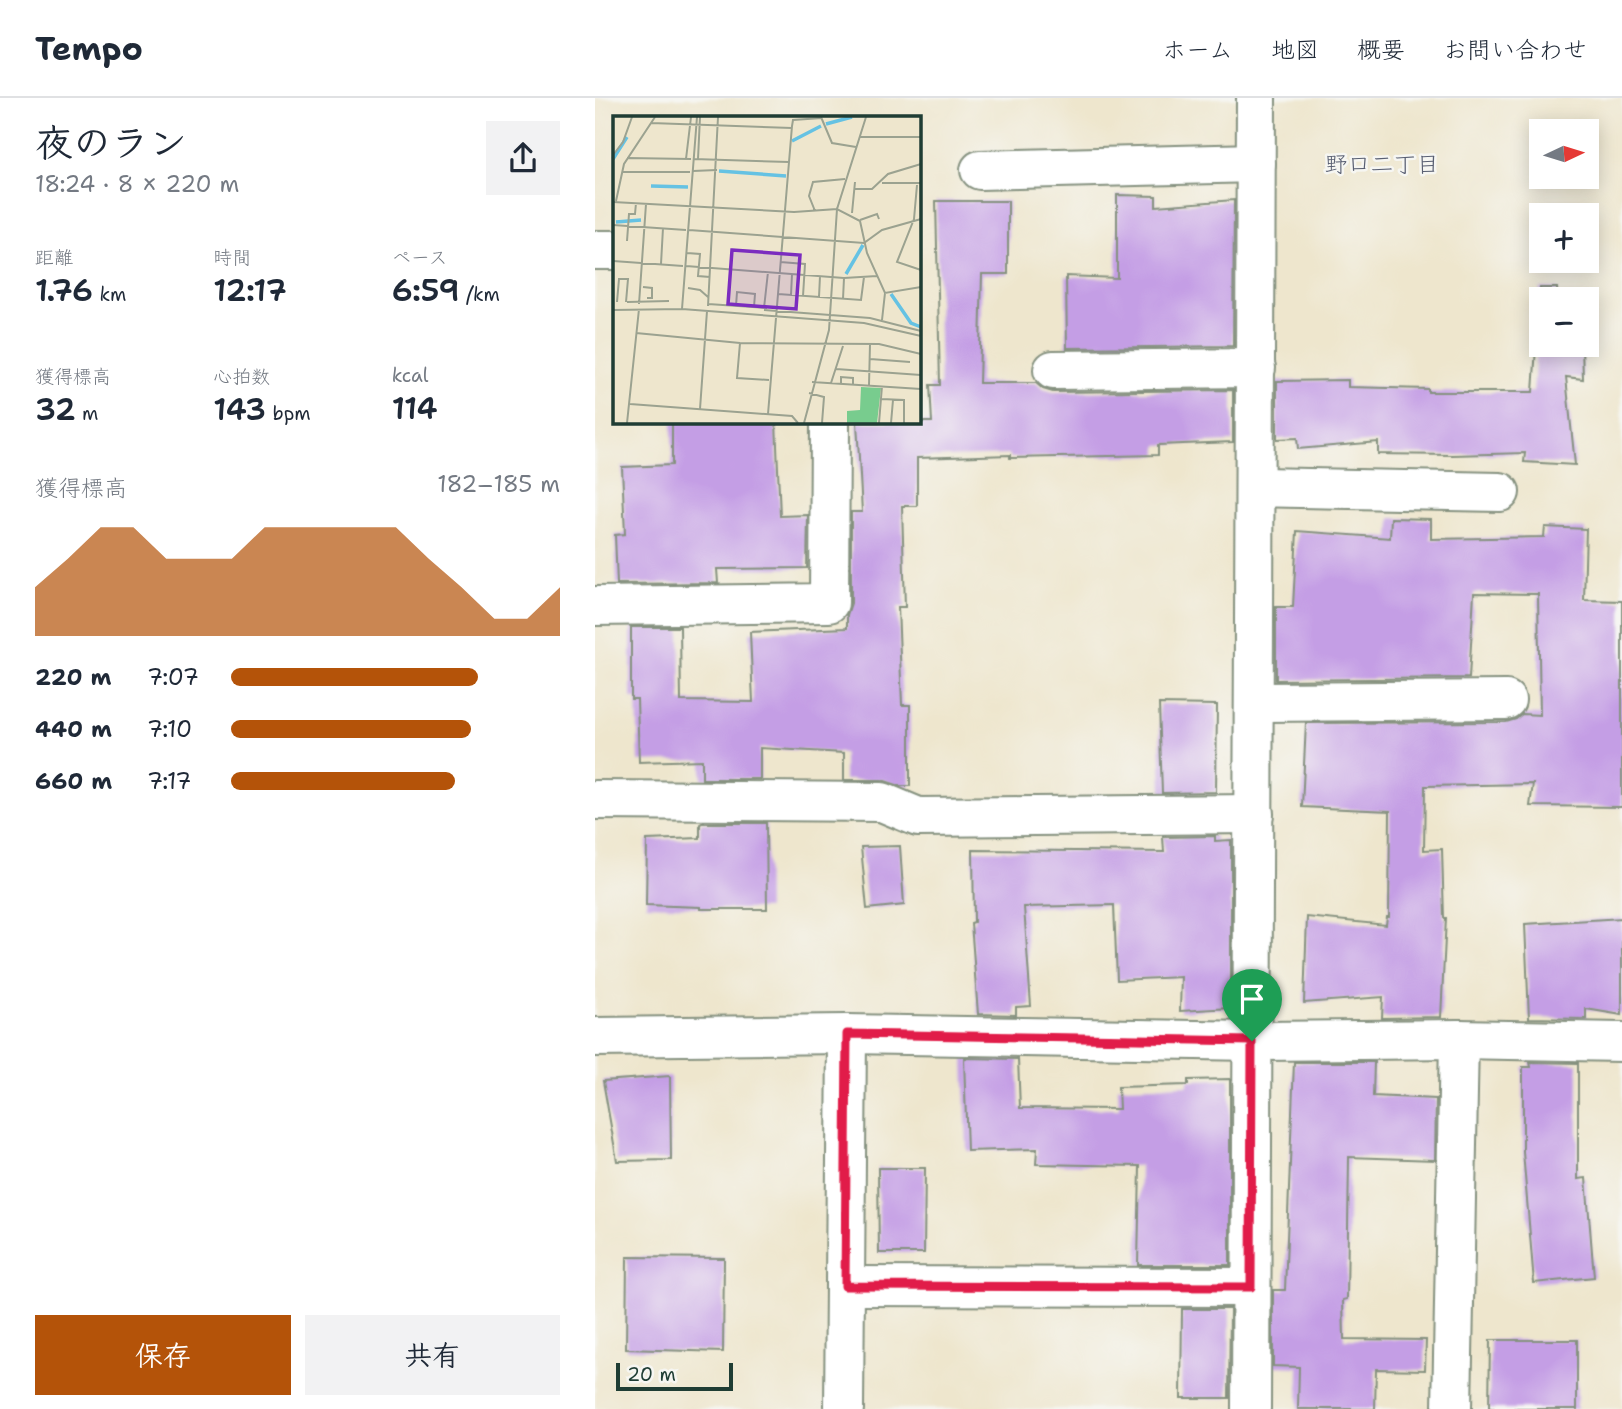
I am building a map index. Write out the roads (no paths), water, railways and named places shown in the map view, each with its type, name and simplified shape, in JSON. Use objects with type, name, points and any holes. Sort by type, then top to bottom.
[{"type":"street","points":[[1251,1409],[1256,98]]},
{"type":"street","points":[[980,170],[1256,163]]},
{"type":"street","points":[[595,250],[613,250]]},
{"type":"street","points":[[1053,370],[1256,368]]},
{"type":"street","points":[[595,606],[829,603],[830,424]]},
{"type":"street","points":[[1256,487],[1500,492]]},
{"type":"street","points":[[1254,702],[1506,700]]},
{"type":"street","points":[[595,800],[881,802],[918,817],[1254,814]]},
{"type":"street","points":[[845,1409],[847,1034]]},
{"type":"street","points":[[595,1037],[847,1034],[1252,1041],[1622,1042]]},
{"type":"street","points":[[1452,1409],[1459,1040]]},
{"type":"street","points":[[845,1286],[1251,1287]]},
{"type":"district","name":"野口二丁目","points":[[1382,164]]}]
